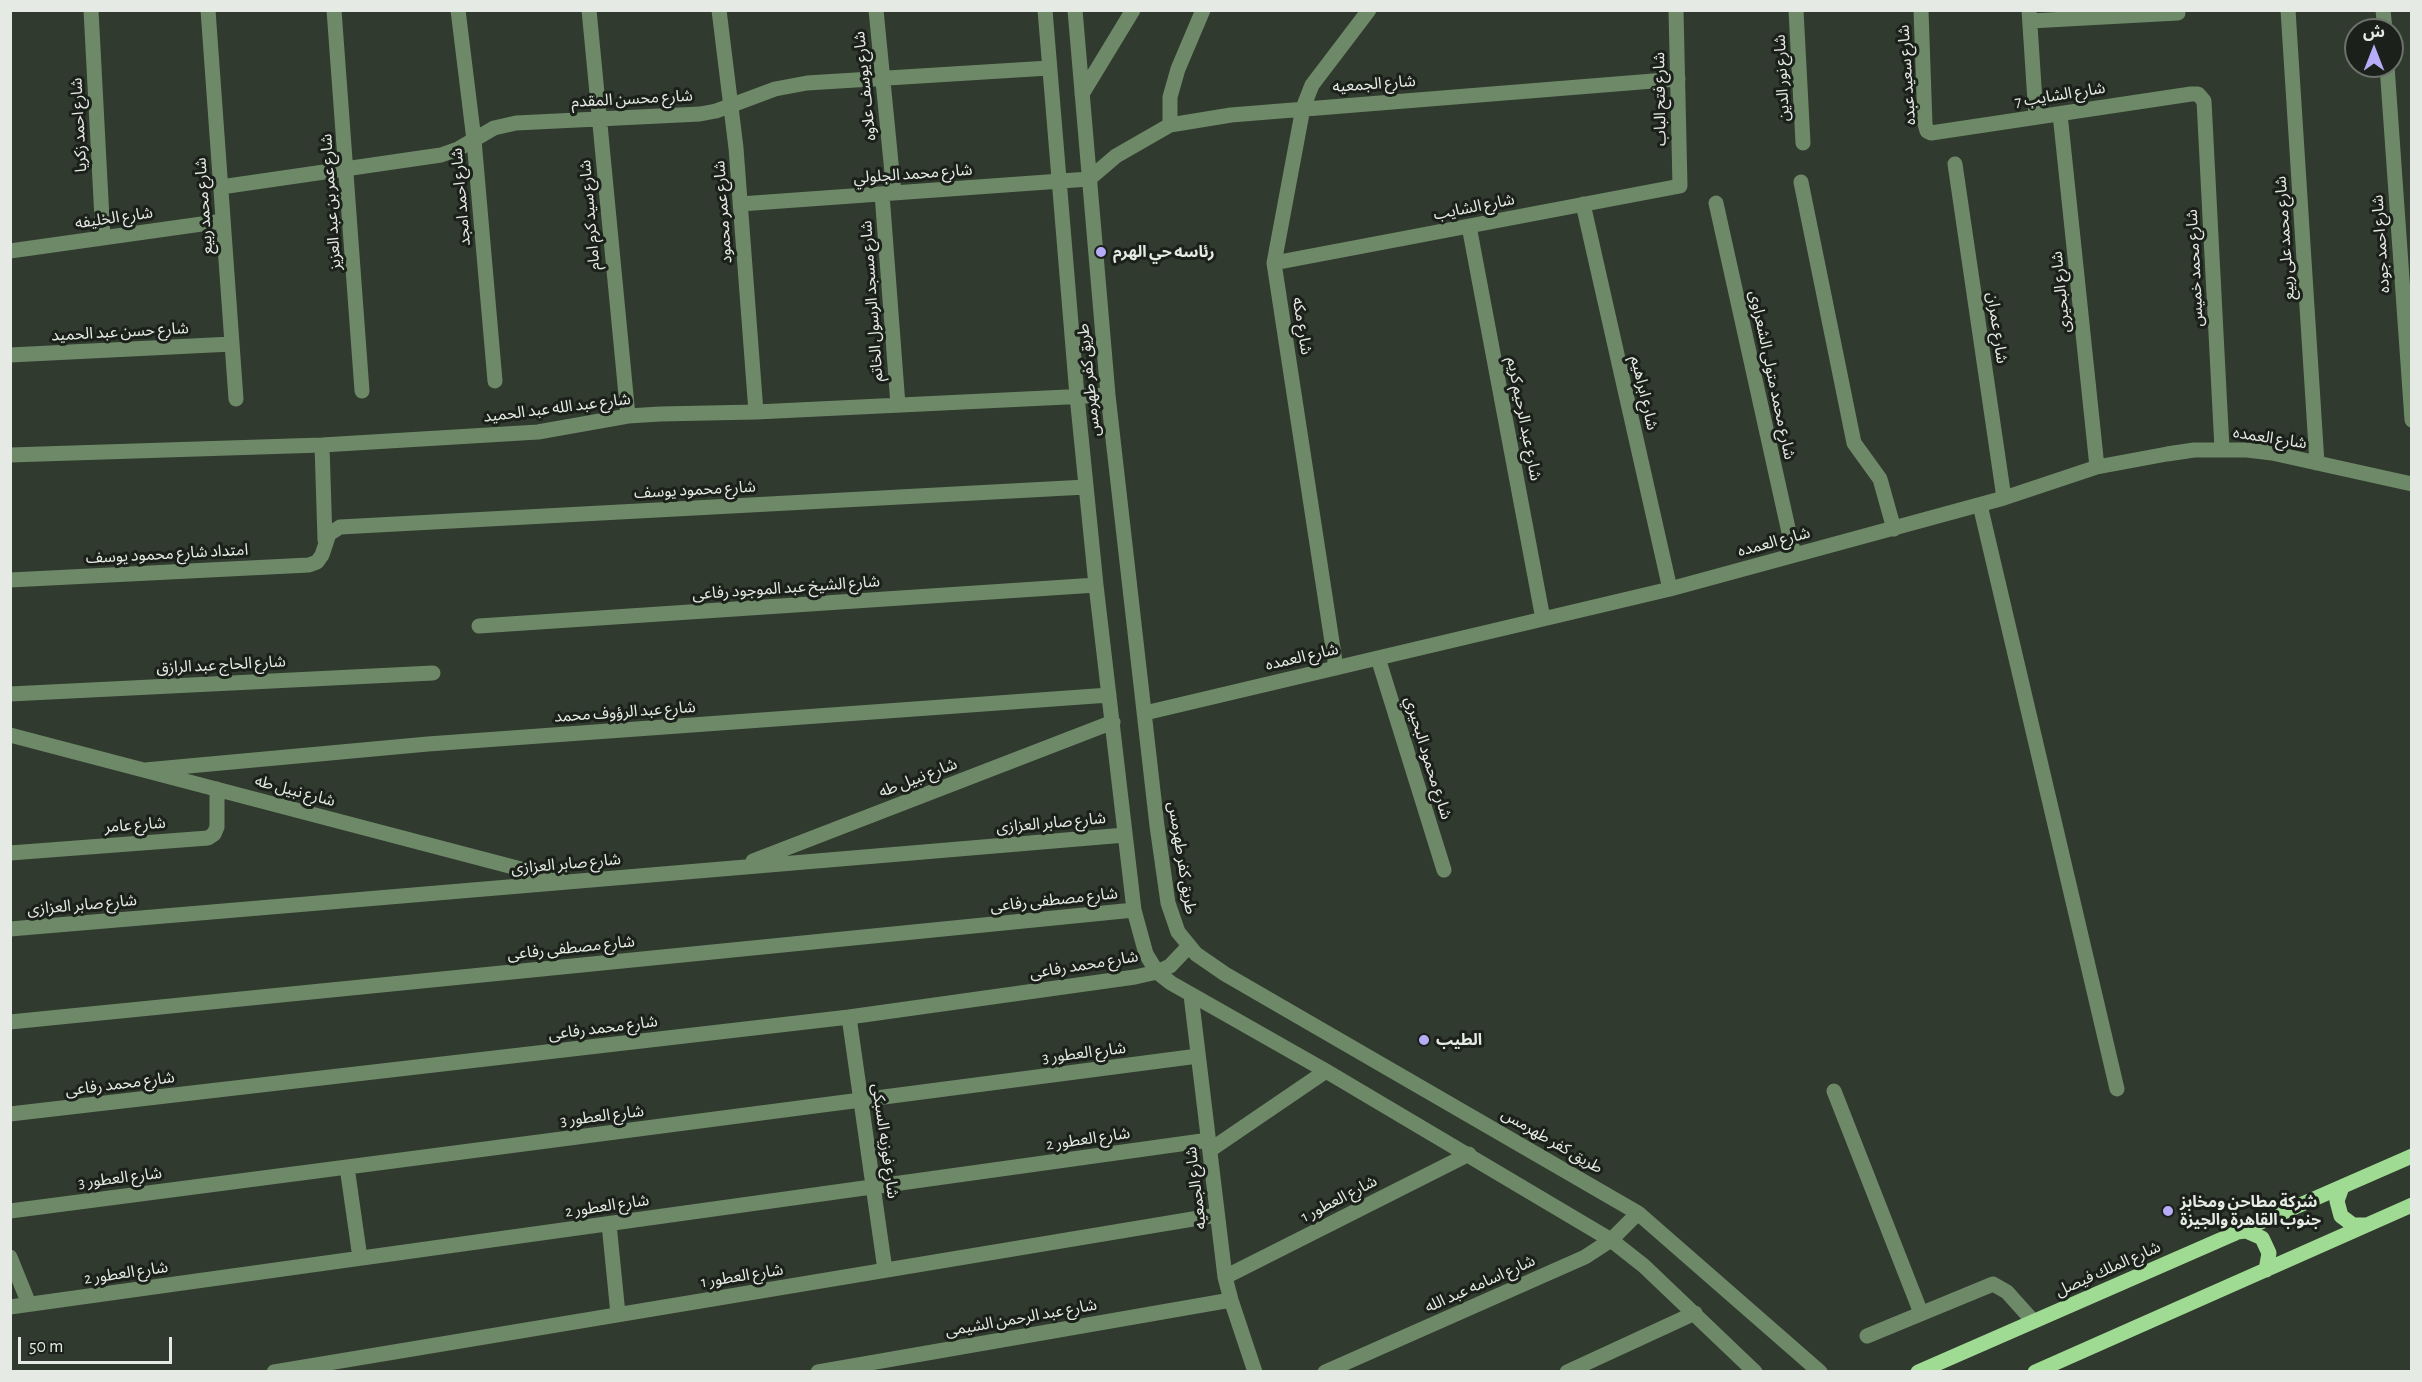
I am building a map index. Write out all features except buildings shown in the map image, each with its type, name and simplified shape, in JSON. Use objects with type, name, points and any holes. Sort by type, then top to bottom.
[{"type":"main road","name":"شارع الملك فيصل","points":[[1918,1371],[2412,1156]]},
{"type":"main road","points":[[2342,1187],[2337,1201],[2341,1216],[2353,1225],[2369,1225]]},
{"type":"main road","points":[[2035,1371],[2412,1205]]},
{"type":"main road","points":[[2237,1232],[2246,1231],[2262,1238],[2269,1253],[2266,1270]]},
{"type":"street","name":"شارع احمد زكريا","points":[[91,10],[104,238]]},
{"type":"street","name":"شارع محمد ربيع","points":[[208,10],[237,399]]},
{"type":"street","name":"شارع عمر بن عبد العزيز","points":[[334,10],[348,170],[362,391]]},
{"type":"street","name":"شارع احمد امجد","points":[[458,10],[474,140],[495,381]]},
{"type":"street","name":"شارع سيد كرم امام","points":[[589,10],[628,417]]},
{"type":"street","name":"شارع عمر محمود","points":[[718,10],[740,204],[756,412]]},
{"type":"street","name":"شارع يوسف علاوه","points":[[876,10],[883,78],[888,194]]},
{"type":"street","name":"طريق كفر طهرمس","points":[[1044,10],[1077,396],[1096,585],[1134,910],[1146,954],[1157,972],[1191,995],[1469,1154],[1611,1240],[1644,1266],[1755,1371]]},
{"type":"street","name":"طريق كفر طهرمس","points":[[1075,10],[1108,395],[1157,826],[1168,903],[1178,932],[1196,954],[1225,974],[1638,1213],[1820,1371]]},
{"type":"street","points":[[1082,94],[1133,10]]},
{"type":"street","points":[[1170,125],[1170,98],[1178,69],[1203,10]]},
{"type":"street","name":"شارع مكه","points":[[1336,668],[1274,263],[1303,108],[1312,85],[1369,10]]},
{"type":"street","name":"شارع فتح الباب","points":[[1676,10],[1680,186]]},
{"type":"street","name":"شارع نور الدين","points":[[1796,10],[1803,143]]},
{"type":"street","name":"شارع سعيد عبده","points":[[1921,10],[1925,124],[1927,131],[1935,132]]},
{"type":"street","name":"شارع محمد على ربيع","points":[[2288,10],[2317,463]]},
{"type":"street","points":[[2036,117],[2030,16],[2178,13]]},
{"type":"street","name":"شارع محسن المقدم","points":[[221,187],[441,155],[474,140],[483,133],[505,125],[700,114],[791,85],[1049,68]]},
{"type":"street","name":"شارع احمد جوده","points":[[2388,78],[2412,420]]},
{"type":"street","name":"شارع الجمعيه","points":[[1089,179],[1116,156],[1170,125],[1231,115],[1303,108],[1678,79]]},
{"type":"street","name":"شارع الشايب 7","points":[[1935,132],[2191,94]]},
{"type":"street","name":"شارع محمد خميس","points":[[2191,94],[2198,94],[2204,101],[2222,449]]},
{"type":"street","name":"شارع البحيرى","points":[[2060,114],[2097,467]]},
{"type":"street","name":"شارع عمران","points":[[1955,164],[2004,498]]},
{"type":"street","name":"شارع محمد الجلولي","points":[[740,204],[1089,179]]},
{"type":"street","points":[[1801,182],[1854,443],[1880,479],[1894,529]]},
{"type":"street","name":"شارع الشايب","points":[[1274,263],[1680,186]]},
{"type":"street","name":"شارع مسجد الرسول الخاتم","points":[[888,194],[898,405]]},
{"type":"street","name":"شارع محمد متولى الشعراوى","points":[[1716,203],[1794,555]]},
{"type":"street","name":"شارع ابراهيم","points":[[1583,204],[1670,588]]},
{"type":"street","name":"شارع الخليفه","points":[[10,250],[223,221]]},
{"type":"street","name":"شارع عبد الرحيم كريم","points":[[1469,226],[1543,619]]},
{"type":"street","name":"شارع حسن عبد الحميد","points":[[10,356],[232,344]]},
{"type":"street","name":"شارع عبد الله عبد الحميد","points":[[10,455],[322,445],[538,432],[628,417],[1108,395]]},
{"type":"street","points":[[322,445],[324,548]]},
{"type":"street","name":"شارع العمده","points":[[1145,713],[1670,588],[1980,505],[2097,467],[2167,454],[2222,449],[2272,453],[2412,484]]},
{"type":"street","name":"شارع محمود يوسف","points":[[324,548],[334,530],[340,527],[1086,487]]},
{"type":"street","points":[[1980,505],[2117,1089]]},
{"type":"street","name":"امتداد شارع محمود يوسف","points":[[10,580],[300,566],[316,562],[324,548]]},
{"type":"street","name":"شارع الشيخ عبد الموجود رفاعى","points":[[479,626],[1096,585]]},
{"type":"street","name":"شارع محمود البحيري","points":[[1378,658],[1444,870]]},
{"type":"street","name":"شارع الحاج عبد الرازق","points":[[10,694],[433,673]]},
{"type":"street","name":"شارع عبد الرؤوف محمد","points":[[144,770],[428,744],[1109,695]]},
{"type":"street","name":"شارع نبيل طه","points":[[736,868],[1113,722]]},
{"type":"street","name":"شارع نبيل طه","points":[[10,735],[570,882]]},
{"type":"street","name":"شارع عامر","points":[[10,853],[208,838],[218,827],[217,789]]},
{"type":"street","name":"شارع صابر العزازى","points":[[10,929],[1125,835]]},
{"type":"street","name":"شارع مصطفى رفاعى","points":[[10,1022],[1134,910]]},
{"type":"street","name":"شارع محمد رفاعى","points":[[10,1114],[849,1017],[1135,977],[1157,972],[1170,966],[1189,946]]},
{"type":"street","name":"شارع الجمعيه","points":[[1191,995],[1225,1276],[1255,1371]]},
{"type":"street","name":"شارع فوزيه السبكى","points":[[849,1017],[885,1270]]},
{"type":"street","name":"شارع العطور 3","points":[[10,1211],[1198,1056]]},
{"type":"street","name":"شارع العطور 2","points":[[10,1307],[873,1187],[1209,1145],[1326,1071]]},
{"type":"street","points":[[1834,1090],[1921,1313]]},
{"type":"street","name":"شارع العطور 1","points":[[1225,1276],[1469,1154]]},
{"type":"street","points":[[347,1167],[360,1258]]},
{"type":"street","name":"شارع اسامه عبد الله","points":[[1325,1371],[1585,1257],[1611,1240],[1638,1213]]},
{"type":"street","name":"شارع العطور 1","points":[[274,1371],[1217,1215]]},
{"type":"street","points":[[609,1224],[618,1314]]},
{"type":"street","points":[[10,1257],[29,1304]]},
{"type":"street","points":[[1867,1336],[1995,1284],[2007,1292],[2033,1321]]},
{"type":"street","name":"شارع عبد الرحمن الشيمى","points":[[818,1371],[1231,1300]]},
{"type":"street","points":[[1567,1371],[1695,1313]]},
{"type":"place","name":"رئاسه حي الهرم","points":[[1101,252]]},
{"type":"place","name":"الطيب","points":[[1424,1040]]},
{"type":"place","name":"شركة مطاحن ومخابز جنوب القاهرة والجيزة","points":[[2168,1211]]}]
